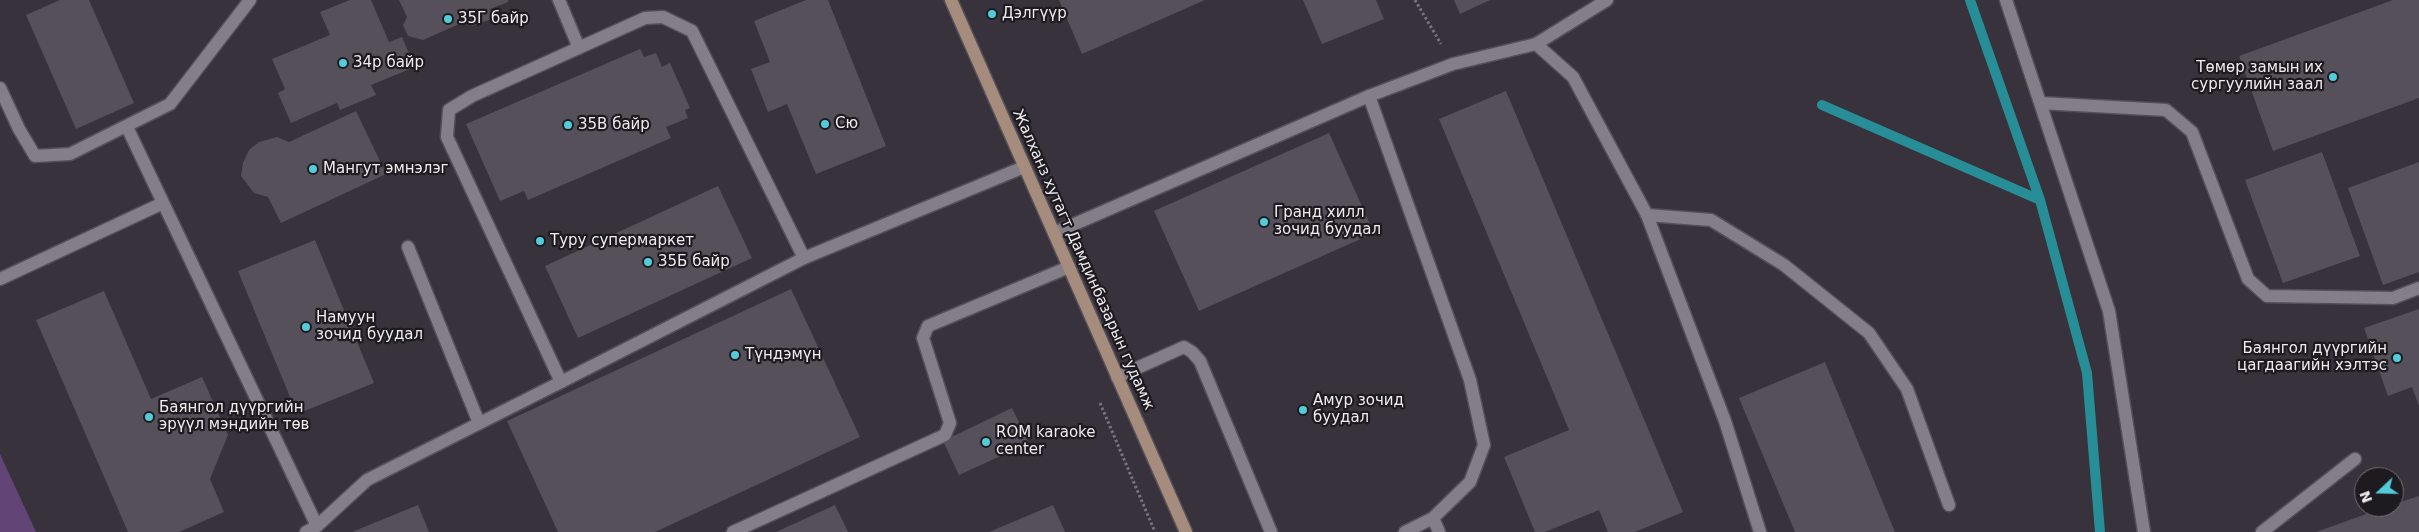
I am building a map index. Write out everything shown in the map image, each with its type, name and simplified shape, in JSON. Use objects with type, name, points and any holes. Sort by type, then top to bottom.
[{"type":"main road","name":"Жалханз хутагт Дамдинбазарын гудамж","points":[[951,0],[1186,532]]},
{"type":"street","points":[[0,88],[19,129],[35,156],[70,154],[170,104],[250,0]]},
{"type":"street","points":[[559,0],[579,48]]},
{"type":"street","points":[[1054,233],[1369,96],[1453,64],[1536,44],[1607,0]]},
{"type":"street","points":[[2006,0],[2109,311],[2144,532]]},
{"type":"street","points":[[561,382],[447,137],[449,110],[472,96],[645,18],[663,17],[692,31],[804,258]]},
{"type":"street","points":[[1536,44],[1573,77],[1647,215],[1725,421],[1760,532]]},
{"type":"street","points":[[1369,96],[1470,380],[1484,445],[1470,482],[1433,518],[1406,532]]},
{"type":"street","points":[[2040,103],[2166,110],[2192,132],[2248,279],[2267,296],[2393,298],[2419,288]]},
{"type":"street","points":[[127,127],[312,529],[367,480],[804,258],[1024,167]]},
{"type":"street","points":[[0,280],[163,203]]},
{"type":"street","points":[[1647,215],[1712,220],[1784,266],[1869,333],[1907,389],[1949,506]]},
{"type":"street","points":[[408,247],[479,424]]},
{"type":"street","points":[[733,532],[945,434],[950,423],[923,338],[928,326],[1069,268]]},
{"type":"street","points":[[1118,377],[1184,347],[1192,352],[1200,361],[1271,532]]},
{"type":"street","points":[[2262,532],[2355,459]]},
{"type":"street","points":[[1433,518],[1439,532]]},
{"type":"path","points":[[1415,0],[1453,64]]},
{"type":"shaded area","points":[[0,454],[36,532],[0,532]]},
{"type":"building","points":[[60,0],[89,0],[134,103],[76,129],[26,15]]},
{"type":"building","name":"34р байр","points":[[350,0],[371,0],[389,42],[402,37],[415,67],[371,85],[376,95],[340,110],[337,103],[291,123],[278,93],[285,89],[272,59],[330,35],[320,12]]},
{"type":"building","name":"35Г байр","points":[[399,0],[508,0],[508,2],[490,9],[494,18],[472,26],[466,21],[423,40],[408,36],[403,25],[407,17]]},
{"type":"building","points":[[806,0],[828,0],[886,146],[816,174],[787,104],[768,112],[751,69],[770,62],[754,21]]},
{"type":"building","points":[[1059,0],[1205,0],[1082,54]]},
{"type":"building","points":[[1303,0],[1376,0],[1384,19],[1322,44]]},
{"type":"building","points":[[1454,0],[1490,0],[1460,14]]},
{"type":"building","name":"Төмөр замын их сургуулийн заал","points":[[2393,0],[2419,0],[2419,98],[2273,151],[2239,56]]},
{"type":"building","name":"35В байр","points":[[640,49],[644,57],[656,53],[662,67],[670,63],[690,108],[685,110],[688,118],[666,127],[671,138],[528,200],[524,191],[500,201],[466,124]]},
{"type":"building","points":[[1506,91],[1683,512],[1635,532],[1608,532],[1599,510],[1545,532],[1535,532],[1504,457],[1569,430],[1439,119]]},
{"type":"building","name":"Мангут эмнэлэг","points":[[356,111],[386,174],[281,223],[268,197],[254,193],[241,176],[243,163],[249,150],[259,142],[277,137],[289,142]]},
{"type":"building","name":"Гранд хилл зочид буудал","points":[[1329,133],[1374,233],[1199,311],[1154,211]]},
{"type":"building","points":[[2322,152],[2360,256],[2283,283],[2245,180]]},
{"type":"building","points":[[2419,162],[2419,272],[2383,285],[2348,188]]},
{"type":"building","name":"35Б байр","points":[[718,186],[752,258],[578,338],[545,266]]},
{"type":"building","name":"Намуун зочид буудал","points":[[315,240],[374,383],[297,414],[238,271]]},
{"type":"building","name":"Түндэмүн","points":[[791,289],[860,437],[655,532],[558,532],[507,421]]},
{"type":"building","name":"Баянгол дүүргийн эрүүл мэндийн төв","points":[[104,291],[151,399],[202,377],[228,435],[210,479],[224,512],[179,532],[128,532],[36,320]]},
{"type":"building","name":"Баянгол дүүргийн цагдаагийн хэлтэс","points":[[2419,309],[2419,406],[2412,387],[2388,396],[2364,328]]},
{"type":"building","points":[[1825,362],[1895,532],[1795,532],[1739,398]]},
{"type":"building","name":"ROM karaoke center","points":[[1012,408],[1029,443],[959,475],[943,441]]},
{"type":"building","points":[[2419,496],[2419,532],[2316,532],[2358,517],[2404,517],[2404,501]]},
{"type":"building","points":[[418,505],[429,532],[352,532]]},
{"type":"building","points":[[835,505],[848,532],[776,532]]},
{"type":"building","points":[[1053,505],[1065,532],[989,532]]},
{"type":"waterway","points":[[1970,0],[2040,200],[2087,373],[2100,532]]},
{"type":"waterway","points":[[1822,105],[2040,200]]},
{"type":"place","name":"Дэлгүүр","points":[[992,14]]},
{"type":"place","name":"35Г байр","points":[[448,19]]},
{"type":"place","name":"34р байр","points":[[343,63]]},
{"type":"place","name":"Төмөр замын их сургуулийн заал","points":[[2333,77]]},
{"type":"place","name":"Сю","points":[[825,124]]},
{"type":"place","name":"35В байр","points":[[568,125]]},
{"type":"place","name":"Мангут эмнэлэг","points":[[313,169]]},
{"type":"place","name":"Гранд хилл зочид буудал","points":[[1264,222]]},
{"type":"place","name":"Туру супермаркет","points":[[540,241]]},
{"type":"place","name":"35Б байр","points":[[648,262]]},
{"type":"place","name":"Намуун зочид буудал","points":[[306,327]]},
{"type":"place","name":"Түндэмүн","points":[[735,355]]},
{"type":"place","name":"Баянгол дүүргийн цагдаагийн хэлтэс","points":[[2397,358]]},
{"type":"place","name":"Амур зочид буудал","points":[[1303,410]]},
{"type":"place","name":"Баянгол дүүргийн эрүүл мэндийн төв","points":[[149,417]]},
{"type":"place","name":"ROM karaoke center","points":[[986,442]]}]
